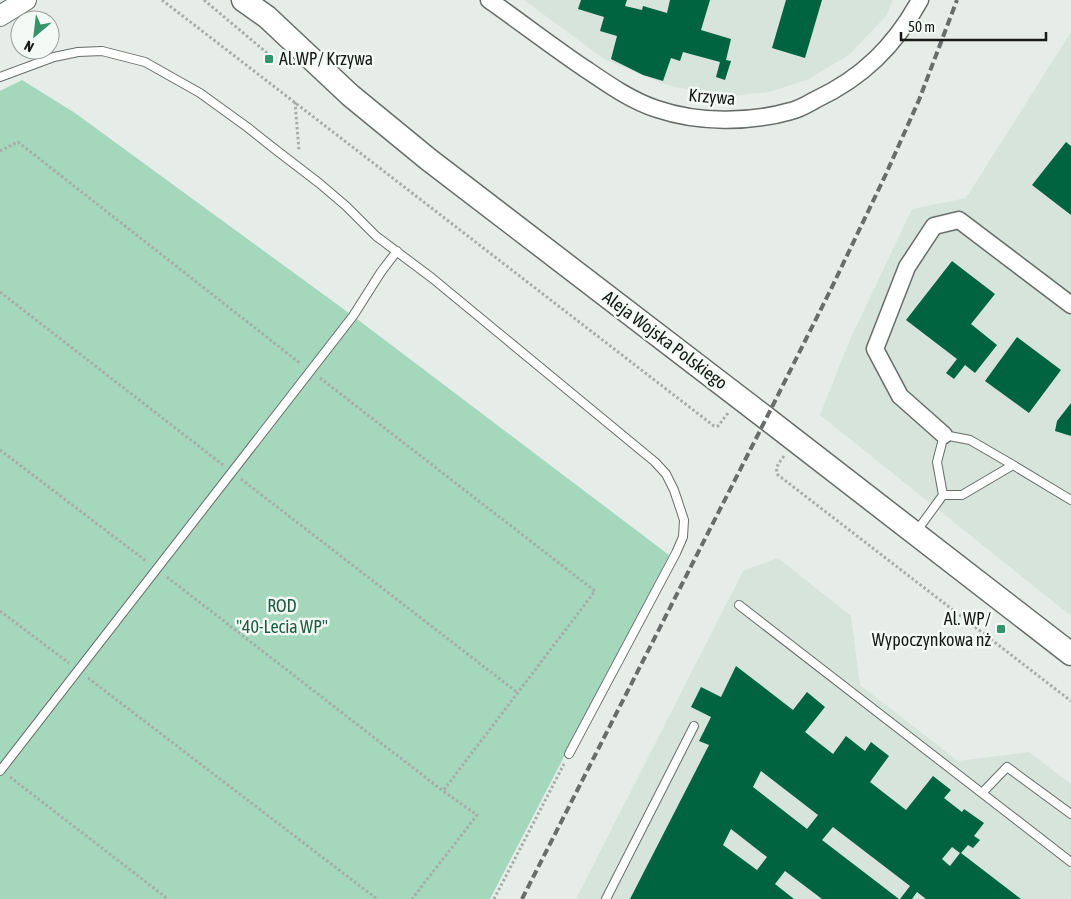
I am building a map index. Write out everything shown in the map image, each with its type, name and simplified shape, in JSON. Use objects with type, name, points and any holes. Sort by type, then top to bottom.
[{"type":"main road","name":"Aleja Wojska Polskiego","points":[[243,0],[260,8],[350,95],[422,154],[1071,654]]},
{"type":"street","points":[[8,9],[26,0]]},
{"type":"street","name":"Krzywa","points":[[489,0],[568,58],[627,96],[656,109],[704,119],[728,120],[758,118],[793,111],[850,81],[875,61],[893,42],[910,19],[920,0]]},
{"type":"street","points":[[944,435],[900,396],[875,349],[907,267],[934,226],[959,220],[1071,305]]},
{"type":"lane","points":[[0,77],[54,57],[78,52],[102,51],[145,62],[200,93],[301,169],[346,206],[376,236],[432,278],[655,462],[666,474],[674,490],[684,520],[683,537],[568,754]]},
{"type":"lane","points":[[0,771],[353,316],[397,251]]},
{"type":"lane","points":[[915,534],[943,495],[937,462],[944,435],[970,440],[1071,500]]},
{"type":"lane","points":[[943,495],[962,495],[1013,465]]},
{"type":"lane","points":[[739,605],[1071,862]]},
{"type":"lane","points":[[606,899],[694,726]]},
{"type":"lane","points":[[982,793],[1008,767],[1071,814]]},
{"type":"path","points":[[162,0],[714,426]]},
{"type":"path","points":[[204,0],[273,58]]},
{"type":"path","points":[[295,102],[301,169]]},
{"type":"path","points":[[0,151],[18,142],[595,591],[443,791]]},
{"type":"path","points":[[0,292],[518,693]]},
{"type":"path","points":[[0,450],[443,791],[477,815],[412,899]]},
{"type":"path","points":[[776,472],[1071,701]]},
{"type":"path","points":[[0,610],[377,899]]},
{"type":"path","points":[[494,899],[568,754]]},
{"type":"path","points":[[0,771],[168,899]]},
{"type":"shaded area","points":[[524,0],[893,0],[886,16],[849,55],[807,80],[769,92],[719,97],[664,84],[604,59]]},
{"type":"shaded area","points":[[1071,32],[1071,616],[820,415],[848,344],[912,209],[966,198]]},
{"type":"shaded area","points":[[778,558],[851,616],[860,685],[958,761],[1029,752],[1071,784],[1071,899],[576,899],[743,571]]},
{"type":"green space","name":"ROD \"40-Lecia WP\"","points":[[22,80],[75,113],[353,316],[669,555],[490,899],[0,899],[0,91]]},
{"type":"building","points":[[581,0],[627,0],[625,6],[642,10],[643,6],[667,13],[670,0],[710,0],[701,30],[731,39],[726,60],[731,61],[725,80],[716,77],[720,62],[683,52],[680,61],[671,58],[663,81],[643,75],[611,59],[617,36],[600,31],[604,17],[578,9]]},
{"type":"building","points":[[786,0],[822,0],[805,58],[772,48]]},
{"type":"building","points":[[1066,142],[1071,146],[1071,215],[1032,185]]},
{"type":"building","points":[[952,261],[995,294],[971,324],[997,345],[975,373],[965,365],[954,379],[946,373],[957,359],[906,320]]},
{"type":"building","points":[[1017,337],[1061,370],[1029,413],[985,381]]},
{"type":"building","points":[[1071,403],[1071,436],[1055,431],[1057,421]]},
{"type":"building","points":[[736,666],[793,710],[807,692],[825,707],[805,732],[833,754],[846,736],[865,751],[871,742],[889,756],[870,782],[906,810],[933,776],[951,790],[944,798],[962,812],[964,809],[984,823],[974,836],[980,840],[973,848],[968,845],[961,853],[1021,899],[926,899],[917,892],[912,899],[900,899],[910,886],[833,827],[822,840],[899,899],[822,899],[785,871],[775,884],[794,899],[630,899],[709,745],[699,741],[711,717],[691,707],[701,687],[721,697]],"holes":[[[761,771],[818,815],[807,829],[753,787]],[[731,829],[767,857],[757,870],[723,845]],[[952,847],[960,853],[950,866],[942,859]]]},
{"type":"railway","points":[[522,899],[831,289],[919,100],[957,0]]},
{"type":"place","name":"Al.WP/ Krzywa","points":[[269,59]]},
{"type":"place","name":"Al. WP/ Wypoczynkowa nż","points":[[1001,629]]}]
